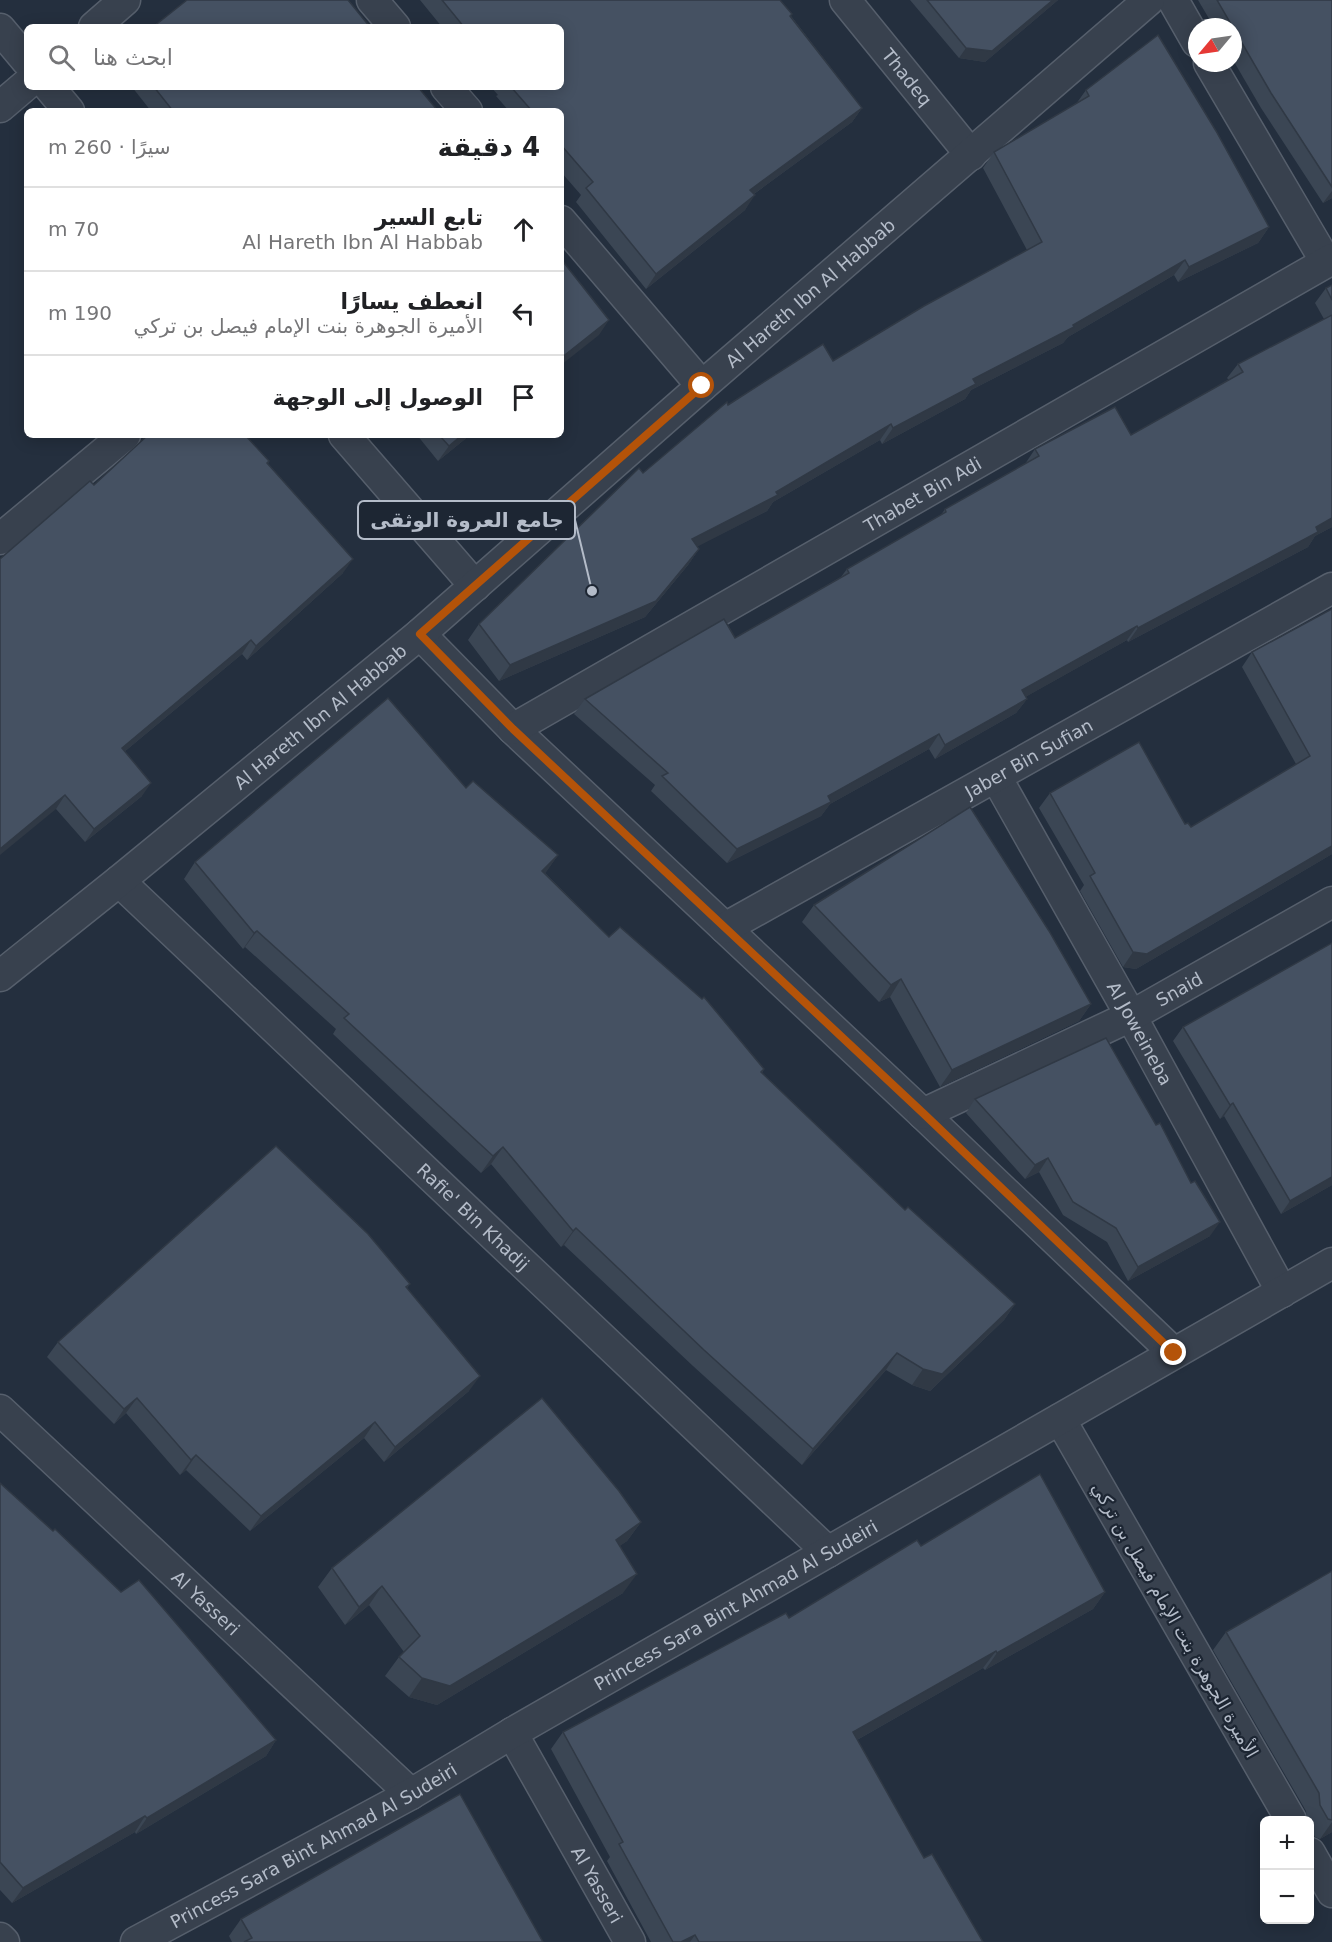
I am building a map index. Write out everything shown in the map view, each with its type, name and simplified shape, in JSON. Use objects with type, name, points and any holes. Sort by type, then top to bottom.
[{"type":"street","points":[[97,24],[125,0]]},
{"type":"street","points":[[372,0],[392,24]]},
{"type":"street","name":"Thadeq","points":[[845,0],[971,155]]},
{"type":"street","name":"Al Hareth Ibn Al Habbab","points":[[0,976],[420,634],[702,386],[1149,0]]},
{"type":"street","points":[[1173,0],[1188,26]]},
{"type":"street","points":[[0,29],[24,58]]},
{"type":"street","points":[[1214,72],[1329,261]]},
{"type":"street","points":[[0,107],[24,87]]},
{"type":"street","points":[[52,90],[66,108]]},
{"type":"street","points":[[449,90],[464,108]]},
{"type":"street","points":[[564,225],[702,386]]},
{"type":"street","name":"Thabet Bin Adi","points":[[513,729],[1329,261]]},
{"type":"street","points":[[0,539],[121,438]]},
{"type":"street","points":[[347,438],[475,586]]},
{"type":"street","name":"Jaber Bin Sufian","points":[[725,928],[1332,588]]},
{"type":"street","points":[[420,634],[513,729],[924,1114],[1174,1353]]},
{"type":"street","name":"Al Joweineba","points":[[996,777],[1131,1016],[1282,1292]]},
{"type":"street","name":"Rafie' Bin Khadij","points":[[119,881],[828,1552]]},
{"type":"street","name":"Snaid","points":[[924,1114],[1131,1016],[1332,902]]},
{"type":"street","name":"Princess Sara Bint Ahmad Al Sudeiri","points":[[136,1942],[411,1794],[512,1733],[1332,1263]]},
{"type":"street","name":"Al Yasseri","points":[[0,1410],[411,1794]]},
{"type":"street","name":"الأميرة الجوهرة بنت الإمام فيصل بن تركي","points":[[1060,1419],[1288,1816]]},
{"type":"street","name":"Al Yasseri","points":[[512,1733],[630,1942]]},
{"type":"street","points":[[1314,1860],[1332,1892]]},
{"type":"street","points":[[0,1938],[4,1942]]},
{"type":"building","points":[[187,0],[348,0],[368,24],[157,24]]},
{"type":"building","points":[[442,0],[780,0],[862,108],[750,190],[755,195],[656,274],[586,188],[593,182],[564,148],[564,108],[529,108],[514,90],[564,90],[564,24],[462,24]]},
{"type":"building","points":[[927,0],[1053,0],[992,51],[966,48]]},
{"type":"building","points":[[1217,0],[1332,0],[1332,187],[1271,93],[1242,43],[1242,18],[1227,18]]},
{"type":"building","points":[[1158,35],[1216,131],[1269,227],[1189,267],[1185,260],[1073,325],[1074,327],[973,379],[976,384],[893,428],[891,424],[776,492],[778,495],[692,539],[699,549],[656,601],[510,665],[479,624],[639,468],[643,473],[727,402],[728,405],[823,344],[833,361],[924,306],[1042,242],[994,152],[1089,96],[1086,90]]},
{"type":"building","points":[[156,90],[420,90],[436,108],[171,108]]},
{"type":"building","points":[[564,263],[609,320],[564,356]]},
{"type":"building","points":[[1332,285],[1332,300],[1326,288]]},
{"type":"building","points":[[1332,315],[1332,518],[1316,527],[1318,532],[1138,628],[1137,626],[1022,690],[1027,699],[945,745],[939,734],[828,796],[831,802],[737,849],[662,776],[668,773],[585,699],[724,619],[735,638],[849,573],[847,569],[946,512],[945,509],[1039,456],[1035,449],[1115,407],[1131,435],[1243,372],[1238,364]]},
{"type":"building","points":[[145,438],[248,438],[269,461],[267,463],[353,559],[256,646],[251,640],[122,748],[151,783],[94,829],[65,795],[0,849],[0,559],[90,481],[94,485]]},
{"type":"building","points":[[442,438],[458,438],[449,446]]},
{"type":"building","points":[[1332,609],[1332,846],[1147,954],[1133,952],[1090,876],[1095,873],[1050,793],[1139,742],[1185,824],[1188,823],[1191,827],[1310,756],[1252,652]]},
{"type":"building","points":[[388,698],[466,788],[473,781],[558,855],[542,871],[609,937],[620,927],[702,999],[704,997],[764,1069],[761,1072],[905,1210],[908,1207],[1015,1304],[942,1374],[923,1369],[897,1353],[813,1449],[704,1350],[576,1228],[573,1231],[503,1147],[493,1156],[344,1018],[349,1014],[257,931],[254,933],[195,862]]},
{"type":"building","points":[[970,807],[1049,931],[1091,1004],[952,1070],[901,979],[891,985],[814,905]]},
{"type":"building","points":[[1332,943],[1332,1177],[1290,1201],[1233,1103],[1230,1105],[1183,1027]]},
{"type":"building","points":[[1106,1038],[1156,1125],[1160,1123],[1191,1183],[1195,1181],[1220,1222],[1138,1267],[1116,1228],[1073,1202],[1048,1158],[1035,1165],[975,1099]]},
{"type":"building","points":[[276,1146],[368,1234],[410,1284],[406,1287],[480,1376],[395,1447],[375,1422],[261,1516],[196,1455],[191,1460],[137,1398],[124,1409],[58,1342]]},
{"type":"building","points":[[542,1398],[619,1491],[641,1522],[616,1540],[637,1574],[450,1686],[422,1678],[399,1657],[420,1636],[382,1586],[359,1607],[332,1568]]},
{"type":"building","points":[[1040,1474],[1105,1592],[853,1732],[924,1858],[932,1854],[983,1942],[699,1942],[695,1935],[681,1942],[673,1942],[619,1844],[623,1842],[563,1732],[786,1613],[789,1618],[917,1540],[921,1546]]},
{"type":"building","points":[[0,1483],[53,1531],[55,1529],[121,1592],[139,1580],[276,1740],[147,1818],[145,1816],[23,1888],[0,1862]]},
{"type":"building","points":[[1332,1571],[1332,1820],[1328,1819],[1320,1805],[1319,1793],[1226,1632]]},
{"type":"building","points":[[460,1794],[543,1942],[244,1942],[252,1938],[241,1919]]},
{"type":"place","name":"جامع العروة الوثقى","points":[[592,591]]},
{"type":"route","points":[[702,386],[420,634],[513,729],[924,1114],[1174,1353]]}]
